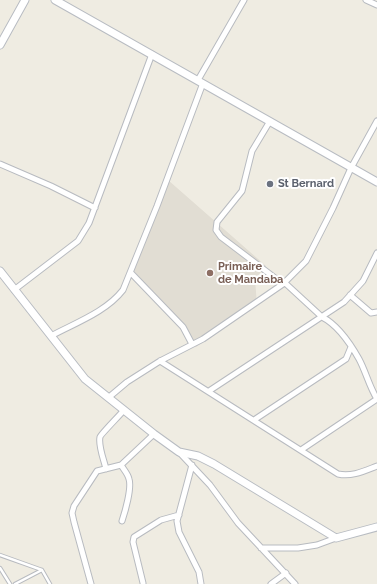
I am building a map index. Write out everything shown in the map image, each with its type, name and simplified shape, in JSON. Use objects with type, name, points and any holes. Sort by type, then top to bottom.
[{"type":"street","points":[[0,45],[25,0]]},
{"type":"street","points":[[55,0],[377,182]]},
{"type":"street","points":[[51,336],[107,306],[117,298],[123,290],[131,273],[200,82],[244,0]]},
{"type":"street","points":[[366,0],[377,5]]},
{"type":"street","points":[[14,290],[78,241],[89,223],[152,54]]},
{"type":"street","points":[[270,121],[252,151],[242,190],[217,222],[216,230],[221,237],[284,283],[339,330],[359,359],[370,388],[377,399],[301,450]]},
{"type":"street","points":[[108,398],[127,382],[160,361],[203,339],[284,283],[306,261],[333,208],[351,168],[377,121]]},
{"type":"street","points":[[0,164],[95,208]]},
{"type":"street","points":[[209,392],[344,302],[363,281],[377,253]]},
{"type":"street","points":[[0,271],[85,379],[179,452],[192,464],[210,485],[238,523],[295,584]]},
{"type":"street","points":[[131,273],[183,327],[192,344]]},
{"type":"street","points":[[350,295],[370,313],[377,312]]},
{"type":"street","points":[[254,420],[346,359],[351,347]]},
{"type":"street","points":[[160,361],[338,474],[346,476],[356,474],[377,466]]},
{"type":"street","points":[[106,469],[100,445],[100,437],[102,432],[115,421],[124,410]]},
{"type":"street","points":[[91,584],[72,513],[74,506],[97,471],[121,465],[154,434]]},
{"type":"street","points":[[179,452],[198,456],[214,464],[336,538]]},
{"type":"street","points":[[192,464],[177,521],[179,532],[199,572],[201,584]]},
{"type":"street","points":[[121,465],[130,482],[126,508],[122,521]]},
{"type":"street","points":[[143,583],[134,537],[161,520],[179,515]]},
{"type":"street","points":[[261,548],[298,548],[317,545],[336,538],[377,527]]},
{"type":"street","points":[[271,584],[286,573]]},
{"type":"lane","points":[[0,555],[42,570],[50,584]]},
{"type":"lane","points":[[0,568],[10,584]]},
{"type":"lane","points":[[16,584],[42,570]]},
{"type":"shaded area","points":[[168,180],[266,266],[255,279],[257,305],[196,347],[182,323],[132,269]]},
{"type":"place","name":"St Bernard","points":[[270,184]]},
{"type":"place","name":"Primaire de Mandaba","points":[[210,273]]}]
